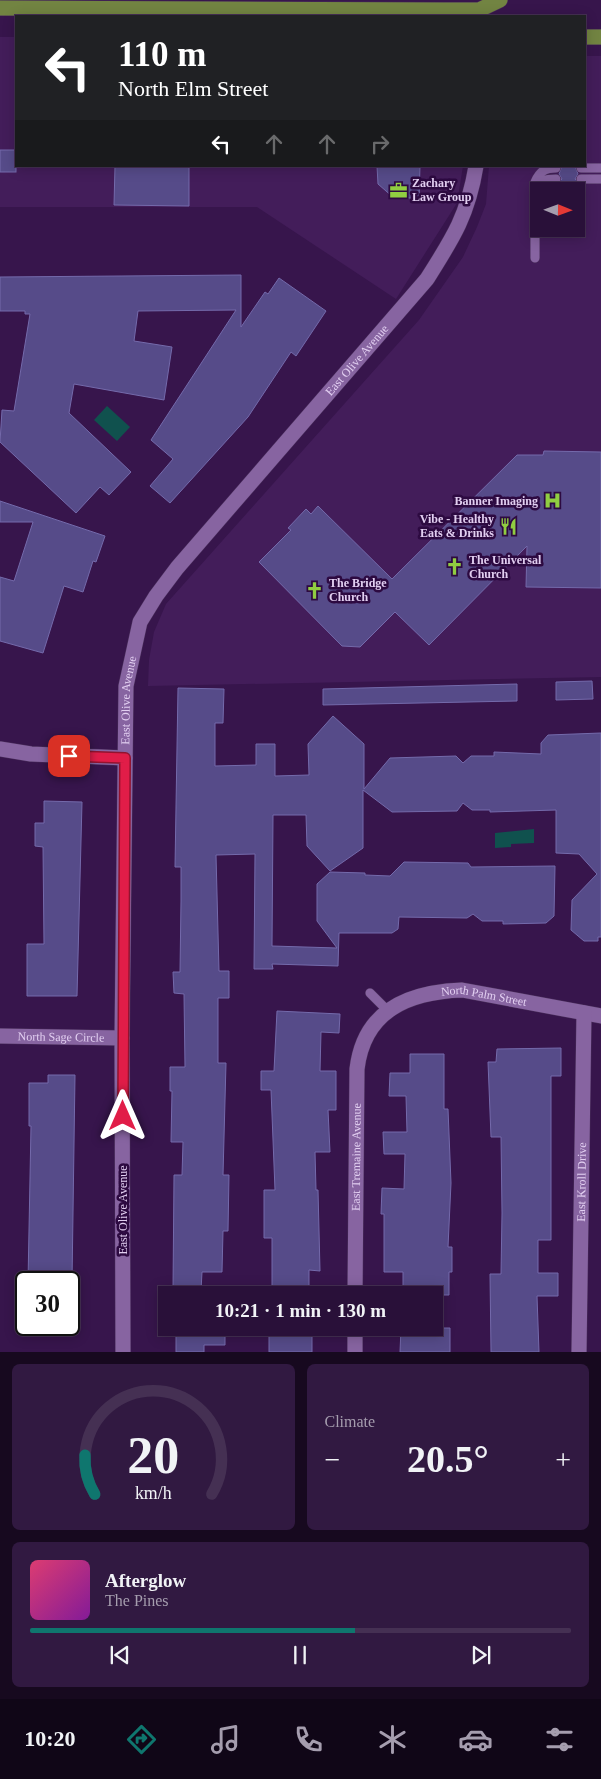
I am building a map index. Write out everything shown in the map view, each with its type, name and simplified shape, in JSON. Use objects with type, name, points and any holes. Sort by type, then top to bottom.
[{"type":"main road","points":[[9,6],[150,4],[483,14],[500,0]]},
{"type":"main road","points":[[586,37],[601,37]]},
{"type":"street","name":"East Olive Avenue","points":[[123,1352],[122,1038],[126,686],[140,622],[177,568],[427,279],[455,235],[470,202],[476,167]]},
{"type":"street","points":[[0,749],[31,754],[125,758]]},
{"type":"street","name":"North Palm Street","points":[[375,1025],[388,1011],[407,999],[422,994],[462,990],[601,1016]]},
{"type":"street","name":"East Kroll Drive","points":[[579,1352],[584,1013]]},
{"type":"street","name":"East Tremaine Avenue","points":[[355,1286],[357,1068],[359,1052],[367,1035],[375,1025]]},
{"type":"street","name":"North Sage Circle","points":[[0,1036],[122,1038]]},
{"type":"street","points":[[355,1336],[355,1352]]},
{"type":"lane","points":[[535,182],[540,173],[547,168],[556,168]]},
{"type":"lane","points":[[581,168],[601,168]]},
{"type":"lane","points":[[581,178],[601,179]]},
{"type":"lane","points":[[540,182],[556,179]]},
{"type":"lane","points":[[535,238],[535,258]]},
{"type":"lane","points":[[370,994],[388,1011]]},
{"type":"shaded area","points":[[0,37],[15,37],[15,167],[463,167],[457,203],[396,299],[257,207],[0,207]]},
{"type":"shaded area","points":[[586,56],[601,56],[601,677],[148,686],[149,660],[154,632],[166,604],[419,320],[463,257],[486,204],[489,167],[586,167]]},
{"type":"shaded area","points":[[107,406],[130,427],[117,441],[94,420]]},
{"type":"shaded area","points":[[534,829],[534,843],[511,844],[511,847],[495,848],[495,833]]},
{"type":"building","points":[[0,150],[15,150],[16,172],[0,172]]},
{"type":"building","points":[[115,167],[189,167],[189,206],[114,205]]},
{"type":"building","points":[[377,167],[420,167],[419,198],[394,198],[378,184]]},
{"type":"building","points":[[562,167],[575,167],[578,174],[575,179],[578,182],[559,182],[562,179],[559,174]]},
{"type":"building","points":[[241,275],[241,327],[265,292],[268,294],[279,278],[326,311],[296,356],[291,352],[248,417],[170,503],[150,486],[173,459],[151,440],[236,310],[138,311],[134,341],[172,347],[164,400],[74,384],[69,413],[131,472],[109,495],[100,487],[76,513],[0,442],[2,410],[14,411],[30,314],[25,314],[25,311],[0,311],[0,277]]},
{"type":"building","points":[[544,451],[601,452],[601,588],[526,587],[527,546],[429,645],[395,612],[360,647],[342,646],[259,562],[291,530],[288,528],[306,509],[311,514],[318,506],[392,579],[517,455],[543,455]]},
{"type":"building","points":[[0,501],[105,536],[96,562],[93,561],[83,592],[64,586],[43,653],[0,641],[0,577],[14,581],[33,522],[0,522]]},
{"type":"building","points":[[592,681],[593,699],[556,700],[556,682]]},
{"type":"building","points":[[517,684],[517,701],[323,705],[323,689]]},
{"type":"building","points":[[178,688],[224,689],[223,723],[215,723],[215,766],[256,765],[256,744],[275,744],[275,776],[309,775],[308,744],[333,716],[364,744],[364,789],[390,758],[456,756],[463,763],[471,756],[494,756],[494,752],[541,754],[541,743],[548,735],[601,733],[601,937],[598,937],[598,941],[584,941],[571,930],[572,900],[597,874],[579,854],[556,853],[556,810],[490,812],[490,810],[472,810],[463,803],[457,811],[392,812],[363,790],[363,848],[330,871],[307,846],[306,815],[273,815],[272,946],[337,948],[317,921],[317,884],[330,872],[390,876],[404,862],[468,863],[471,867],[555,866],[554,916],[546,923],[503,924],[503,921],[482,921],[473,914],[467,918],[399,917],[398,929],[392,933],[339,933],[338,966],[272,964],[273,969],[254,969],[255,854],[216,855],[219,971],[229,971],[229,998],[218,998],[218,1063],[226,1063],[223,1175],[229,1175],[228,1231],[223,1231],[222,1272],[202,1272],[201,1286],[173,1286],[174,1175],[182,1175],[183,1142],[171,1142],[172,1091],[170,1091],[170,1067],[185,1067],[184,994],[174,993],[173,972],[180,972],[181,867],[175,867]]},
{"type":"building","points":[[44,801],[82,802],[77,996],[27,996],[27,944],[44,944],[43,847],[35,846],[35,823],[44,823]]},
{"type":"building","points":[[277,1011],[340,1014],[339,1033],[321,1032],[320,1071],[336,1071],[336,1110],[328,1110],[330,1152],[315,1152],[320,1271],[309,1270],[309,1286],[272,1286],[272,1238],[264,1238],[264,1190],[275,1190],[271,1090],[261,1090],[261,1071],[274,1071]]},
{"type":"building","points":[[561,1048],[561,1076],[551,1076],[551,1240],[538,1240],[538,1273],[558,1273],[558,1296],[537,1296],[539,1352],[491,1352],[490,1274],[501,1274],[502,1213],[501,1137],[491,1137],[488,1062],[496,1062],[497,1049]]},
{"type":"building","points":[[410,1054],[444,1054],[444,1109],[448,1109],[451,1183],[448,1247],[452,1247],[452,1272],[449,1272],[449,1295],[443,1295],[443,1286],[403,1286],[403,1272],[384,1272],[384,1214],[381,1214],[382,1188],[404,1189],[405,1154],[384,1154],[383,1132],[407,1132],[406,1096],[389,1096],[390,1073],[410,1073]]},
{"type":"building","points":[[48,1075],[75,1075],[72,1271],[28,1271],[31,1126],[29,1126],[29,1083],[48,1083]]},
{"type":"building","points":[[443,1328],[450,1328],[450,1352],[400,1352],[401,1336],[443,1336]]},
{"type":"building","points":[[176,1336],[225,1336],[225,1345],[204,1345],[204,1352],[176,1352]]},
{"type":"building","points":[[269,1336],[312,1336],[312,1352],[269,1352]]},
{"type":"place","name":"Zachary Law Group","points":[[398,190]]},
{"type":"place","name":"Banner Imaging","points":[[552,501]]},
{"type":"place","name":"Vibe - Healthy Eats & Drinks","points":[[508,526]]},
{"type":"place","name":"The Universal Church","points":[[455,567]]},
{"type":"place","name":"The Bridge Church","points":[[315,590]]},
{"type":"route","points":[[69,756],[125,758],[123,1116]]}]
